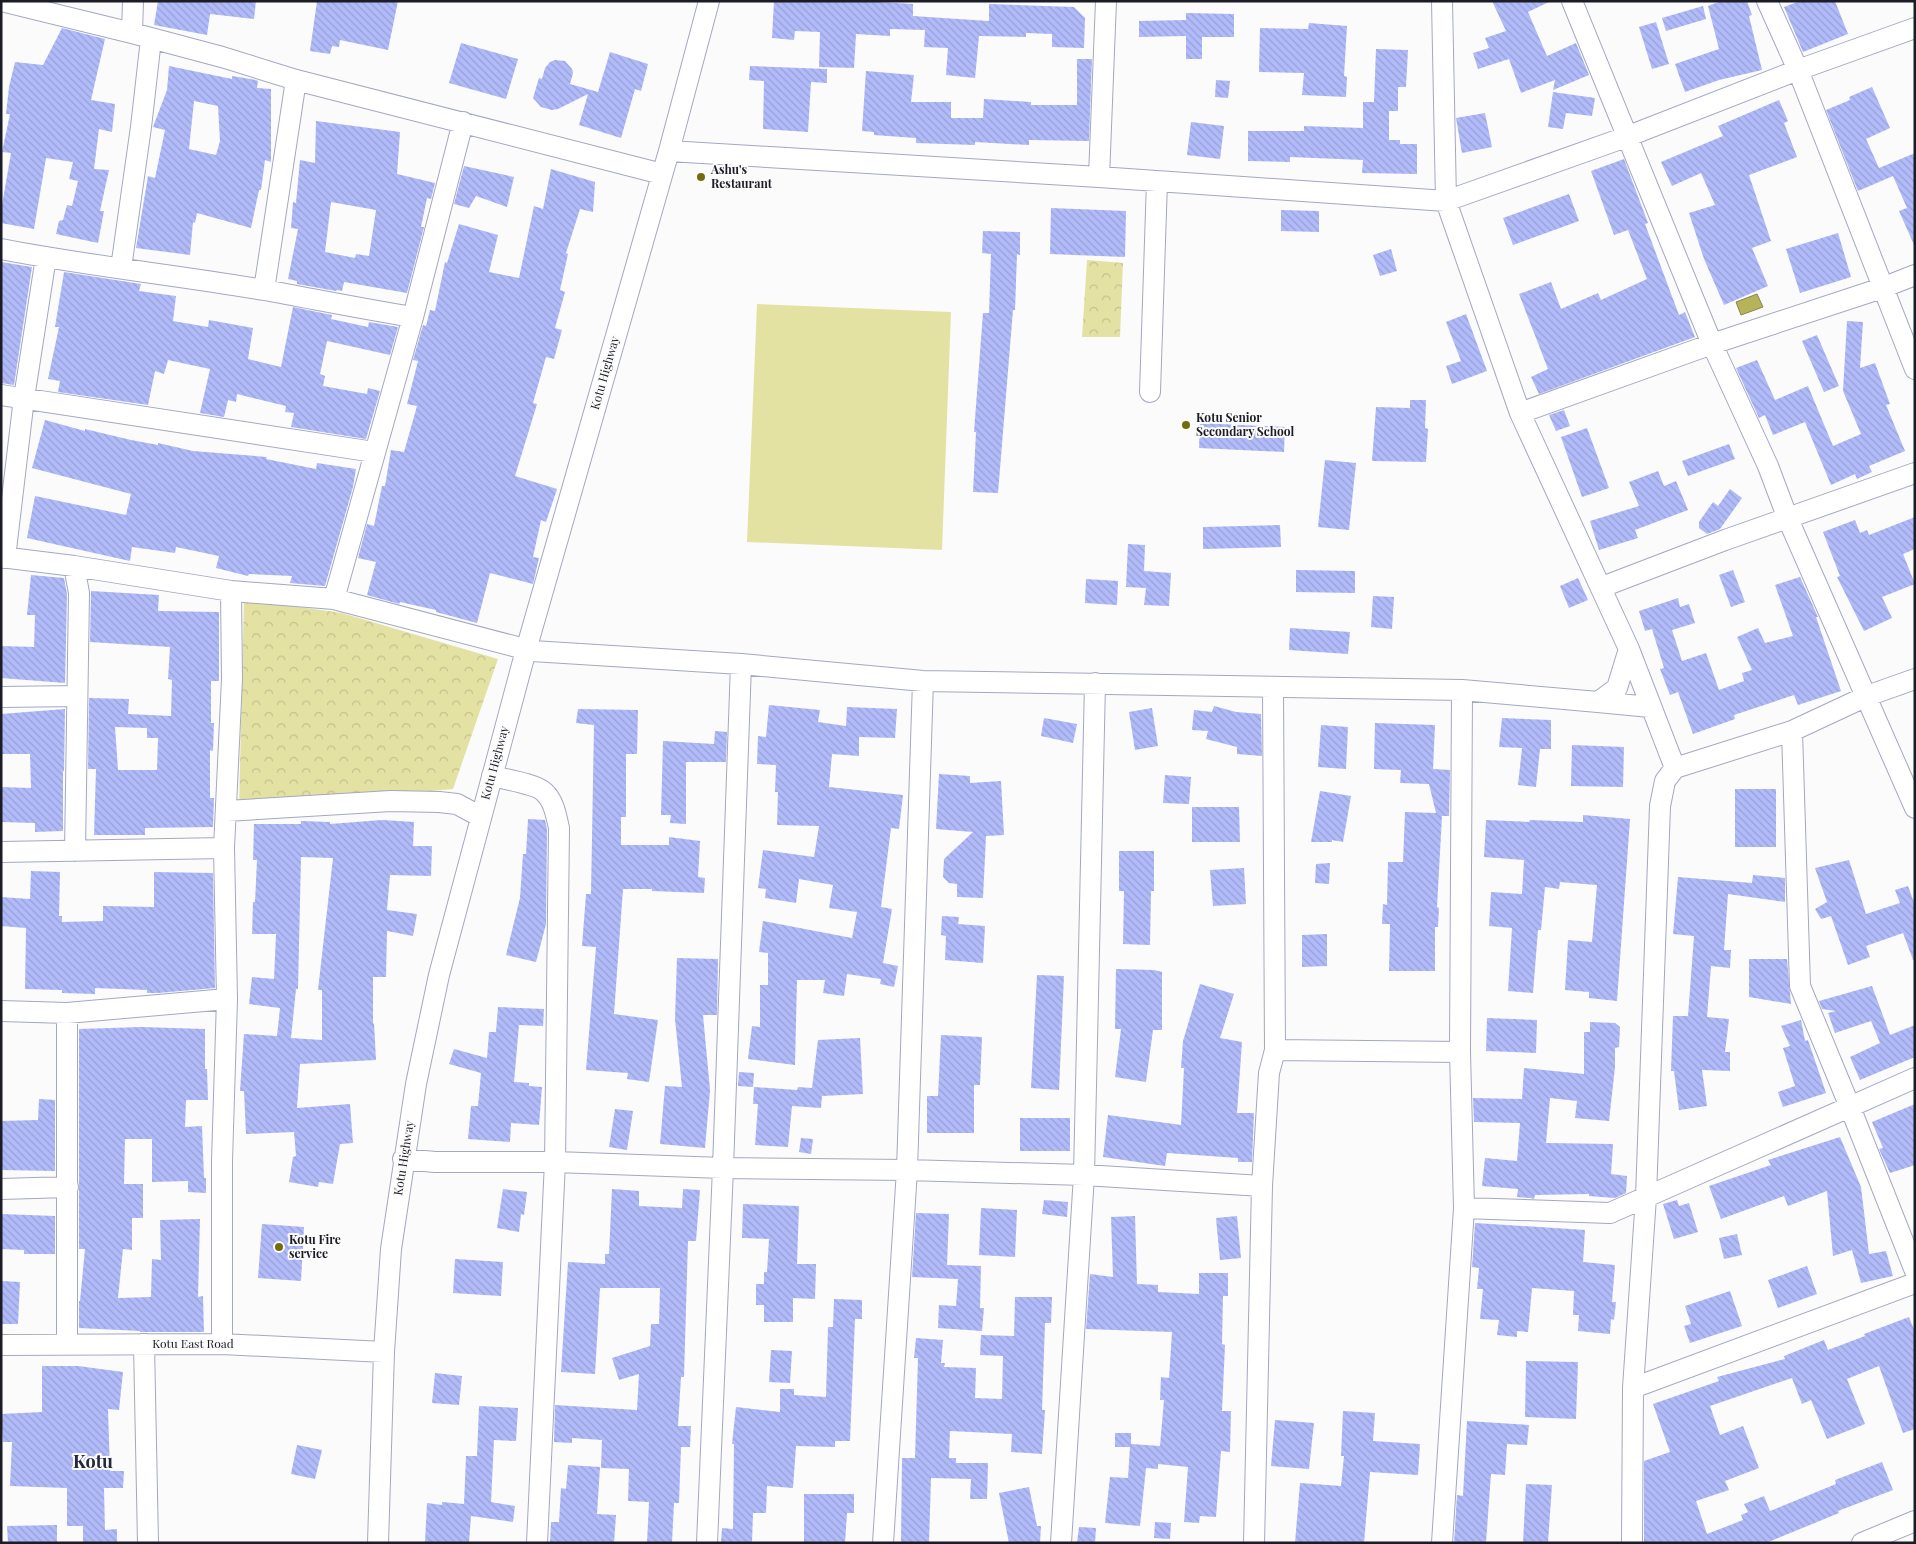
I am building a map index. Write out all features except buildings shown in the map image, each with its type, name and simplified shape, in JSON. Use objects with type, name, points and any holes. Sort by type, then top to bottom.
[{"type":"street","points":[[1,1],[142,36],[222,57],[296,80],[662,174]]},
{"type":"street","points":[[121,268],[141,127],[142,36],[133,1]]},
{"type":"street","name":"Kotu Highway","points":[[378,1543],[384,1352],[391,1249],[416,1084],[439,975],[526,650],[669,151],[709,1]]},
{"type":"street","points":[[1099,177],[1106,1]]},
{"type":"street","points":[[1442,1],[1446,201],[1520,413],[1629,648],[1650,707],[1675,768]]},
{"type":"street","points":[[1572,1],[1712,344],[1768,466],[1788,519],[1915,808]]},
{"type":"street","points":[[1767,1],[1798,70],[1915,369]]},
{"type":"street","points":[[669,151],[1099,177],[1446,201],[1915,28]]},
{"type":"street","points":[[264,290],[296,80]]},
{"type":"street","points":[[334,599],[413,317],[463,122]]},
{"type":"street","points":[[1150,392],[1157,181]]},
{"type":"street","points":[[1,249],[264,290],[413,317]]},
{"type":"street","points":[[46,257],[24,398],[3,558],[74,566],[231,591],[334,599],[526,650],[741,664],[923,681],[1462,690],[1650,707]]},
{"type":"street","points":[[1520,413],[1712,344],[1882,288],[1915,275]]},
{"type":"street","points":[[1,395],[374,452]]},
{"type":"street","points":[[1602,587],[1725,540],[1915,473]]},
{"type":"street","points":[[74,566],[79,593],[74,851]]},
{"type":"street","points":[[222,1344],[222,1161],[228,999],[224,848],[228,811],[232,679],[231,591]]},
{"type":"street","points":[[1598,702],[1617,688],[1629,648]]},
{"type":"street","points":[[707,1543],[741,664]]},
{"type":"street","points":[[1632,1543],[1633,1388],[1646,1197],[1660,806],[1666,781],[1675,768],[1792,731],[1867,696],[1915,680]]},
{"type":"street","points":[[883,1543],[907,1170],[923,681]]},
{"type":"street","points":[[1061,1543],[1084,1175],[1094,684]]},
{"type":"street","points":[[1254,1543],[1262,1186],[1270,1074],[1275,1050],[1273,688]]},
{"type":"street","points":[[1442,1543],[1464,1208],[1460,1052],[1462,690]]},
{"type":"street","points":[[1,697],[76,696]]},
{"type":"street","points":[[1792,731],[1800,986],[1915,1271]]},
{"type":"street","points":[[492,776],[526,784],[544,791],[555,810],[558,828],[555,1162],[537,1543]]},
{"type":"street","points":[[228,811],[391,801],[439,802],[457,804],[481,817]]},
{"type":"street","points":[[1,852],[224,848]]},
{"type":"street","points":[[1,1011],[67,1013],[228,999]]},
{"type":"street","points":[[67,1013],[67,1344]]},
{"type":"street","points":[[1275,1050],[1460,1052]]},
{"type":"street","points":[[1464,1208],[1610,1213],[1915,1078]]},
{"type":"street","points":[[404,1160],[1084,1175],[1262,1186]]},
{"type":"street","points":[[1,1189],[68,1187]]},
{"type":"street","points":[[1633,1388],[1915,1282]]},
{"type":"street","points":[[144,1344],[148,1543]]},
{"type":"street","name":"Kotu East Road","points":[[1,1345],[222,1344],[384,1352]]},
{"type":"street","points":[[1868,1542],[1915,1521]]},
{"type":"green space","points":[[1087,260],[1123,263],[1120,337],[1082,337]]},
{"type":"green space","points":[[757,304],[951,312],[942,550],[747,542]]},
{"type":"green space","points":[[244,599],[342,613],[498,659],[453,789],[239,808]]},
{"type":"shaded area","points":[[1757,294],[1763,307],[1741,315],[1736,302]]},
{"type":"place","name":"Ashu's Restaurant","points":[[701,177]]},
{"type":"place","name":"Kotu Senior Secondary School","points":[[1186,425]]},
{"type":"place","name":"Kotu Fire service","points":[[279,1247]]},
{"type":"district","name":"Kotu","points":[[93,1462]]}]
